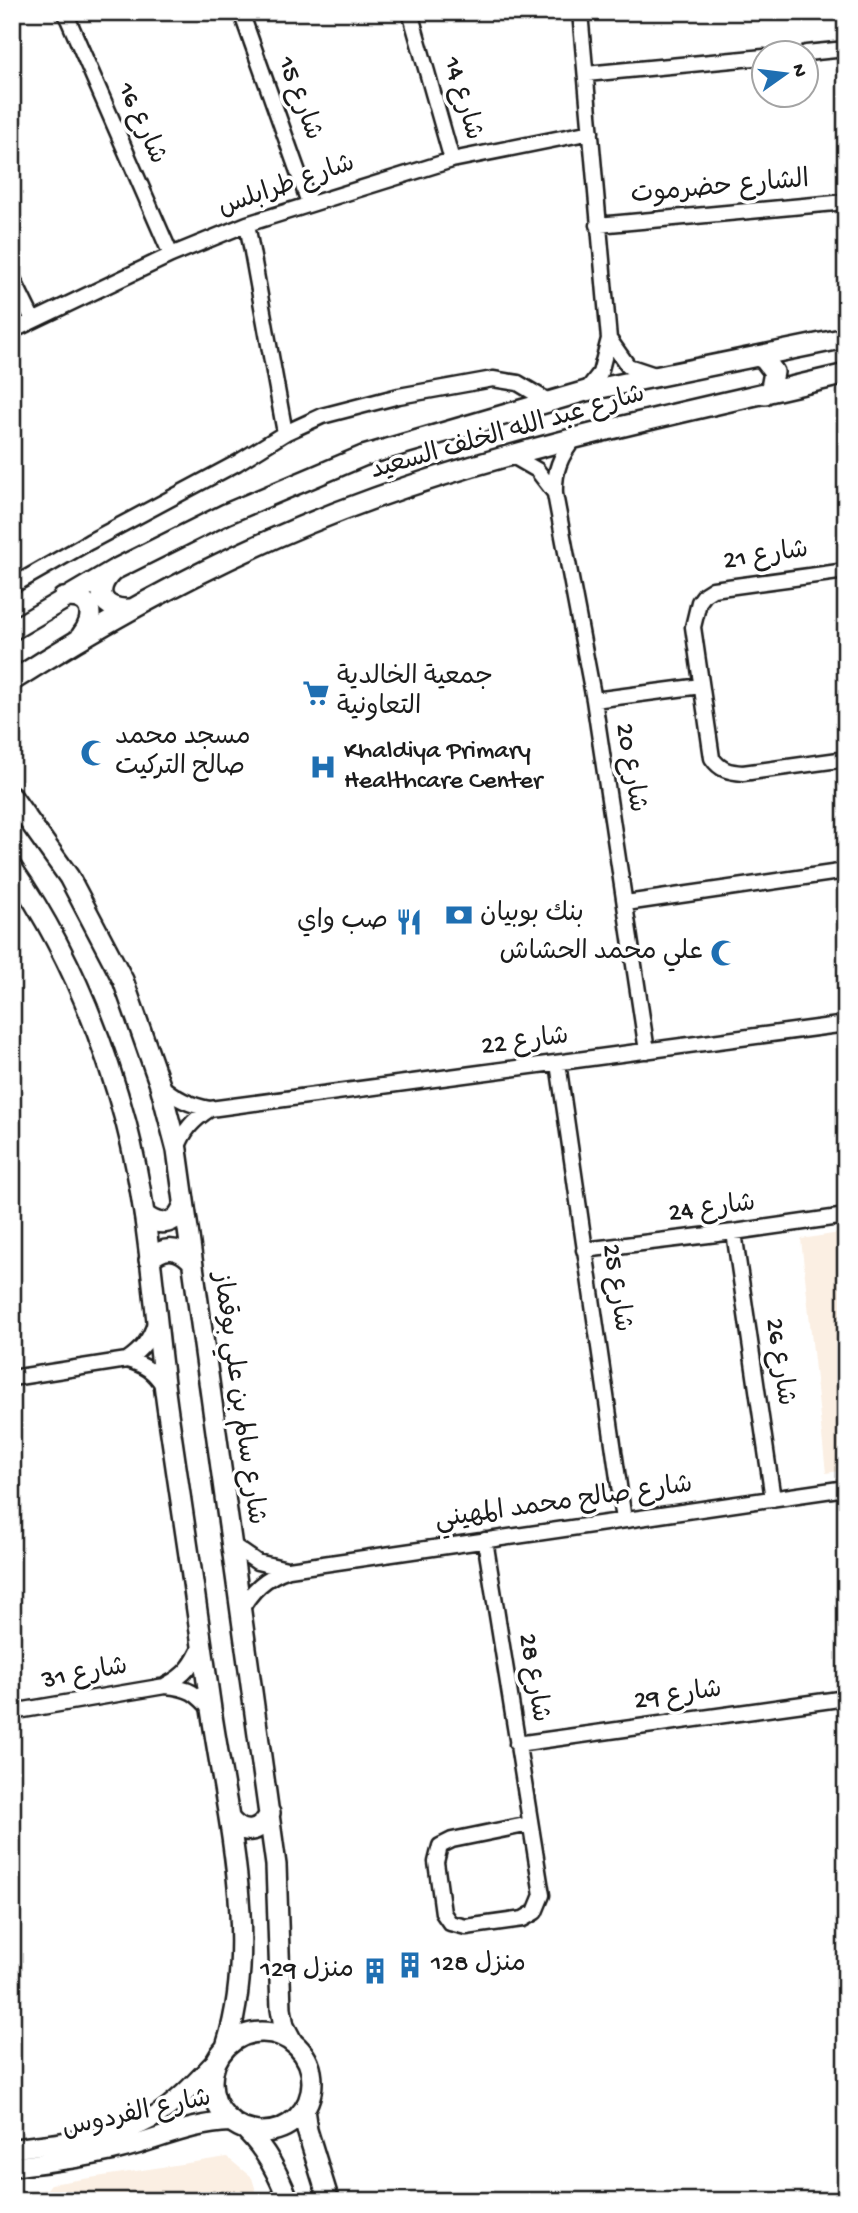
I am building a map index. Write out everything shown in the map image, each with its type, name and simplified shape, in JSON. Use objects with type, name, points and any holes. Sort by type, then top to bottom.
[{"type":"main road","name":"شارع عبد الله الخلف السعيد","points":[[12,630],[114,570],[226,514],[363,456],[586,391],[846,338]]},
{"type":"main road","points":[[757,356],[764,359],[774,372],[771,388],[765,394]]},
{"type":"main road","name":"شارع عبد الله الخلف السعيد","points":[[12,681],[130,609],[288,533],[374,498],[575,438],[846,374]]},
{"type":"main road","points":[[114,570],[105,579],[102,591],[106,603],[117,610],[130,609]]},
{"type":"main road","points":[[63,598],[82,600],[89,607],[89,626],[81,637]]},
{"type":"main road","name":"شارع سالم بن علي بوقماز","points":[[12,797],[69,877],[123,980],[160,1085],[177,1150],[270,1814],[276,1865],[281,2009],[284,2026],[293,2043]]},
{"type":"main road","points":[[12,868],[30,894],[80,992],[126,1125],[144,1214],[165,1388],[229,1818],[239,1904],[240,1962],[235,2015],[213,2071],[213,2094],[217,2104],[257,2141],[272,2162],[289,2201]]},
{"type":"main road","points":[[144,1214],[150,1220],[168,1223],[176,1219],[184,1203]]},
{"type":"main road","points":[[149,1259],[165,1249],[175,1249],[191,1260]]},
{"type":"main road","points":[[229,1818],[245,1831],[256,1830],[265,1823],[270,1814]]},
{"type":"main road","points":[[221,2054],[241,2037],[259,2032],[277,2035],[293,2043],[307,2061],[312,2076],[311,2092],[298,2118],[279,2130],[268,2133],[239,2126]]},
{"type":"main road","points":[[304,2109],[313,2151],[329,2201]]},
{"type":"street","name":"شارع 16","points":[[65,12],[171,255]]},
{"type":"street","name":"شارع 15","points":[[241,12],[309,203]]},
{"type":"street","name":"شارع 14","points":[[410,12],[452,160]]},
{"type":"street","points":[[580,12],[609,339],[600,373],[586,391]]},
{"type":"street","points":[[820,52],[846,49]]},
{"type":"street","points":[[586,74],[750,58]]},
{"type":"street","name":"شارع طرابلس","points":[[12,331],[171,255],[247,224],[452,160],[591,132]]},
{"type":"street","name":"الشارع حضرموت","points":[[598,225],[846,202]]},
{"type":"street","points":[[247,224],[285,433]]},
{"type":"street","points":[[12,277],[33,320]]},
{"type":"street","points":[[609,339],[628,366],[654,376]]},
{"type":"street","name":"شارع عبد الله الخلف السعيد","points":[[12,586],[237,463],[285,433],[322,416],[399,396],[493,379],[518,383],[548,401]]},
{"type":"street","name":"شارع 20","points":[[575,438],[558,464],[554,479],[555,494],[594,700],[647,1051]]},
{"type":"street","name":"شارع 20","points":[[512,455],[537,470],[555,494]]},
{"type":"street","name":"شارع 21","points":[[846,571],[722,587],[705,594],[699,602],[693,627],[712,758],[723,769],[743,773],[846,759]]},
{"type":"street","points":[[594,700],[701,686]]},
{"type":"street","points":[[626,903],[846,871]]},
{"type":"street","name":"شارع 22","points":[[160,1085],[183,1102],[210,1109],[846,1024]]},
{"type":"street","name":"شارع 25","points":[[558,1063],[624,1520]]},
{"type":"street","points":[[177,1150],[183,1133],[195,1119],[210,1109]]},
{"type":"street","name":"شارع 24","points":[[584,1250],[734,1233],[846,1216]]},
{"type":"street","name":"شارع 26","points":[[734,1233],[773,1499]]},
{"type":"street","points":[[127,1360],[146,1343],[156,1321]]},
{"type":"street","points":[[12,1378],[127,1360],[143,1364],[156,1374],[165,1388]]},
{"type":"street","name":"شارع صالح محمد المهيني","points":[[240,1612],[259,1584],[289,1569],[846,1488]]},
{"type":"street","name":"شارع 28","points":[[485,1540],[541,1885],[540,1904],[535,1912],[523,1919],[466,1927],[450,1923],[443,1913],[436,1862],[440,1846],[452,1840],[530,1824]]},
{"type":"street","name":"شارع صالح محمد المهيني","points":[[231,1544],[257,1562],[289,1569]]},
{"type":"street","name":"شارع 31","points":[[165,1686],[182,1677],[193,1664],[202,1643]]},
{"type":"street","name":"شارع 31","points":[[12,1712],[165,1686],[183,1688],[197,1694],[212,1712]]},
{"type":"street","name":"شارع 29","points":[[517,1744],[846,1698]]},
{"type":"street","name":"شارع الفردوس","points":[[12,2148],[121,2131],[150,2119],[189,2090],[221,2054]]},
{"type":"street","name":"شارع الفردوس","points":[[12,2167],[119,2150],[184,2128],[210,2123],[239,2126]]},
{"type":"shaded area","points":[[846,1232],[846,1470],[826,1473],[801,1239]]},
{"type":"shaded area","points":[[227,2157],[252,2178],[259,2201],[12,2201],[12,2194],[47,2189],[51,2184]]},
{"type":"place","name":"جمعية الخالدية التعاونية","points":[[316,693]]},
{"type":"place","name":"مسجد محمد صالح التركيت","points":[[94,753]]},
{"type":"place","name":"Khaldiya Primary Healthcare Center","points":[[323,767]]},
{"type":"place","name":"بنك بوبيان","points":[[459,915]]},
{"type":"place","name":"صب واي","points":[[409,922]]},
{"type":"place","name":"علي محمد الحشاش","points":[[724,953]]},
{"type":"place","name":"منزل 128","points":[[410,1965]]},
{"type":"place","name":"منزل 129","points":[[375,1971]]}]
